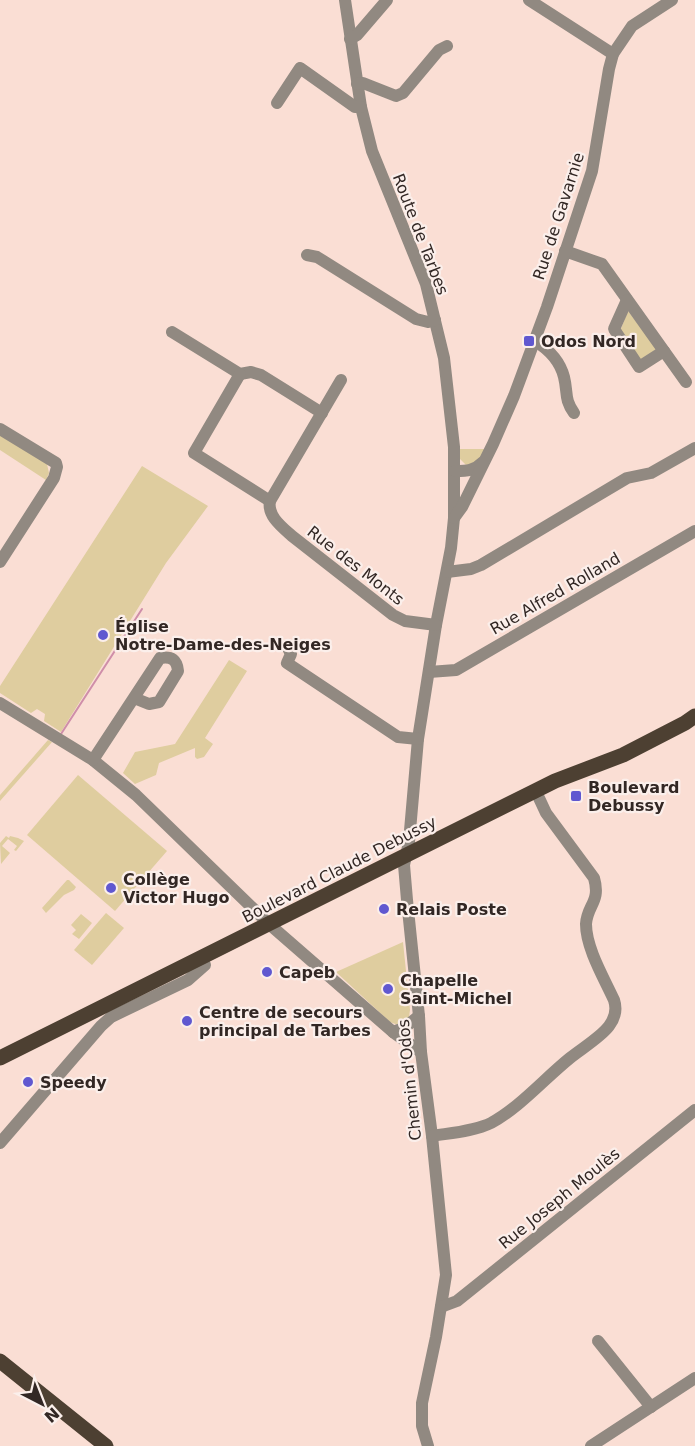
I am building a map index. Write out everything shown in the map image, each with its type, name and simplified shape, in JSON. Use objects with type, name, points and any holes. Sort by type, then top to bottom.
[{"type":"main road","name":"Boulevard Claude Debussy","points":[[0,1058],[273,927],[555,781],[623,755],[695,716]]},
{"type":"main road","name":"Boulevard Claude Debussy","points":[[405,860],[539,798],[594,777],[695,726]]},
{"type":"main road","name":"Boulevard Claude Debussy","points":[[0,1066],[205,965],[273,927]]},
{"type":"main road","points":[[0,1361],[106,1446]]},
{"type":"street","name":"Route de Tarbes","points":[[345,0],[361,107],[372,151],[426,284],[444,358],[455,476],[454,518],[447,572]]},
{"type":"street","points":[[350,39],[357,35],[387,0]]},
{"type":"street","points":[[529,0],[613,54]]},
{"type":"street","name":"Rue de Gavarnie","points":[[454,518],[486,459],[535,341],[592,171],[613,54],[632,26],[672,0]]},
{"type":"street","points":[[357,84],[363,83],[396,96],[403,93],[439,50],[447,46]]},
{"type":"street","points":[[277,103],[300,68],[355,107],[361,107]]},
{"type":"street","points":[[565,251],[602,264],[686,382]]},
{"type":"street","points":[[307,255],[317,257],[416,319],[428,322],[435,320]]},
{"type":"street","points":[[627,300],[614,329],[639,367],[664,351]]},
{"type":"street","points":[[172,332],[240,374],[251,372],[261,375],[322,413]]},
{"type":"street","points":[[535,341],[545,347],[556,361],[564,376],[567,404],[574,413]]},
{"type":"street","points":[[240,374],[194,453],[270,501],[341,380]]},
{"type":"street","points":[[0,429],[56,463],[57,466],[54,478],[0,562]]},
{"type":"street","points":[[447,572],[471,569],[481,565],[627,478],[651,473],[695,448]]},
{"type":"street","points":[[474,484],[467,487],[459,485],[455,476],[477,468],[486,459]]},
{"type":"street","name":"Rue des Monts","points":[[270,501],[269,506],[277,522],[292,536],[393,615],[405,621],[436,625]]},
{"type":"street","name":"Rue Alfred Rolland","points":[[429,672],[456,670],[695,531]]},
{"type":"street","name":"Chemin d'Odos","points":[[428,1446],[422,1426],[422,1403],[446,1275],[421,1052],[405,860],[409,842],[418,739],[447,572]]},
{"type":"street","points":[[288,648],[291,654],[287,663],[398,737],[418,739]]},
{"type":"street","points":[[93,760],[134,698]]},
{"type":"street","points":[[0,703],[93,760],[136,795],[273,927],[393,1032],[421,1052]]},
{"type":"street","points":[[432,1136],[490,1124],[608,1029],[615,1012],[614,1000],[587,934],[587,917],[596,894],[594,878],[546,813],[539,798]]},
{"type":"street","points":[[0,1143],[111,1017],[188,980],[205,965]]},
{"type":"street","points":[[393,1032],[404,1028],[419,1016]]},
{"type":"street","name":"Rue Joseph Moulès","points":[[441,1307],[457,1301],[695,1110]]},
{"type":"street","points":[[598,1341],[651,1407]]},
{"type":"street","points":[[591,1446],[695,1378]]},
{"type":"shaded area","points":[[628,311],[657,349],[640,360],[620,331]]},
{"type":"shaded area","points":[[0,435],[47,464],[49,473],[46,480],[0,450]]},
{"type":"shaded area","points":[[458,449],[485,449],[479,462],[466,465],[459,458]]},
{"type":"shaded area","points":[[142,466],[208,506],[166,563],[61,732],[44,721],[45,714],[37,709],[31,713],[0,693],[0,686]]},
{"type":"shaded area","points":[[229,660],[247,671],[205,738],[213,744],[204,757],[197,759],[195,757],[195,748],[159,763],[156,775],[135,784],[123,773],[135,752],[175,744]]},
{"type":"shaded area","points":[[48,740],[52,742],[0,801],[0,795]]},
{"type":"shaded area","points":[[78,775],[167,851],[115,911],[27,835]]},
{"type":"shaded area","points":[[6,836],[24,841],[16,851],[14,850],[17,846],[8,839],[2,846],[10,853],[1,864],[0,843]]},
{"type":"shaded area","points":[[67,880],[76,887],[64,895],[46,913],[42,908]]},
{"type":"shaded area","points":[[106,913],[124,928],[92,965],[74,950]]},
{"type":"shaded area","points":[[81,914],[92,923],[79,939],[72,934],[76,930],[71,925]]},
{"type":"shaded area","points":[[403,942],[410,1010],[409,1017],[398,1025],[390,1022],[336,972]]},
{"type":"waterway","points":[[61,734],[142,609]]},
{"type":"place","name":"Odos Nord","points":[[529,341]]},
{"type":"place","name":"Église Notre-Dame-des-Neiges","points":[[103,635]]},
{"type":"place","name":"Boulevard Debussy","points":[[576,796]]},
{"type":"place","name":"Collège Victor Hugo","points":[[111,888]]},
{"type":"place","name":"Relais Poste","points":[[384,909]]},
{"type":"place","name":"Capeb","points":[[267,972]]},
{"type":"place","name":"Chapelle Saint-Michel","points":[[388,989]]},
{"type":"place","name":"Centre de secours principal de Tarbes","points":[[187,1021]]},
{"type":"place","name":"Speedy","points":[[28,1082]]}]
